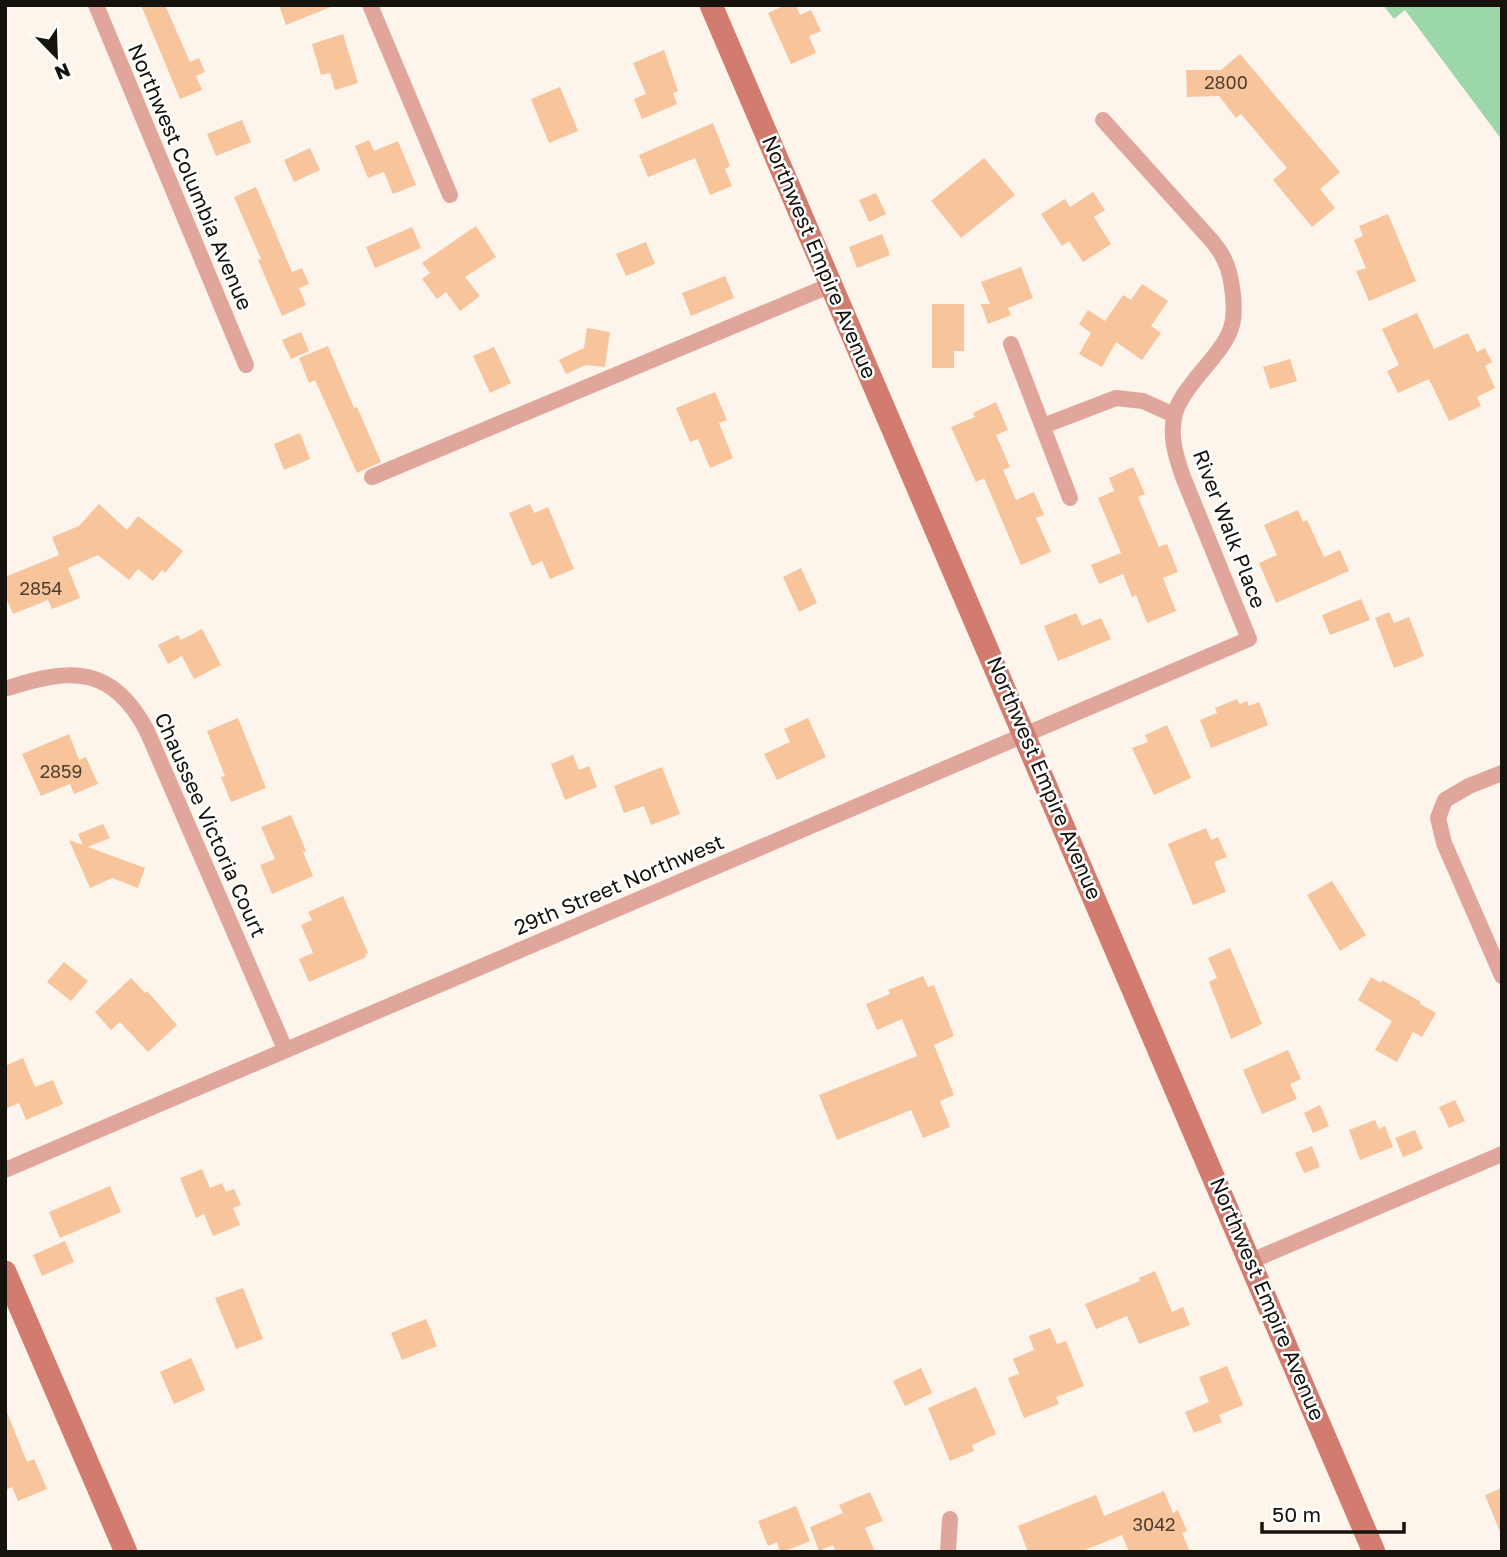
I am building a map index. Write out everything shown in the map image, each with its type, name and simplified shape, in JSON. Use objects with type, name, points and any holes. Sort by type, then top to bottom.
[{"type":"street","name":"Northwest Columbia Avenue","points":[[96,5],[246,365]]},
{"type":"street","points":[[370,5],[450,195]]},
{"type":"street","name":"Northwest Empire Avenue","points":[[711,5],[1374,1552]]},
{"type":"street","points":[[1042,426],[1116,398],[1143,401],[1174,415],[1178,402],[1232,327],[1231,282],[1225,260],[1212,241],[1103,120]]},
{"type":"street","points":[[372,477],[831,285]]},
{"type":"street","points":[[1011,344],[1070,498]]},
{"type":"street","name":"River Walk Place","points":[[1174,415],[1176,457],[1249,639]]},
{"type":"street","name":"29th Street Northwest","points":[[5,1170],[1249,639]]},
{"type":"street","name":"Chaussee Victoria Court","points":[[8,688],[37,678],[68,675],[94,677],[119,691],[136,710],[285,1049]]},
{"type":"street","points":[[1502,773],[1469,786],[1446,800],[1438,818],[1444,843],[1502,976]]},
{"type":"street","points":[[1251,1261],[1502,1154]]},
{"type":"street","points":[[5,1272],[126,1552]]},
{"type":"street","points":[[948,1552],[950,1519]]},
{"type":"green space","points":[[1383,5],[1502,5],[1502,140],[1405,10],[1394,19]]},
{"type":"building","points":[[141,5],[165,5],[190,62],[199,58],[205,72],[196,76],[202,90],[180,99]]},
{"type":"building","points":[[279,5],[333,5],[333,6],[286,25]]},
{"type":"building","points":[[786,5],[796,5],[800,15],[811,10],[821,31],[809,36],[816,53],[791,64],[768,13]]},
{"type":"building","points":[[343,34],[358,83],[335,90],[330,73],[321,75],[312,44]]},
{"type":"building","points":[[664,50],[678,91],[673,93],[677,104],[642,119],[634,99],[646,94],[633,63]]},
{"type":"building","points":[[1240,54],[1340,172],[1320,189],[1335,208],[1312,227],[1273,180],[1287,168],[1241,114],[1236,118],[1219,96],[1187,97],[1186,70],[1221,70]]},
{"type":"building","points":[[560,87],[578,131],[549,143],[531,99]]},
{"type":"building","points":[[242,120],[251,142],[216,156],[207,134]]},
{"type":"building","points":[[713,123],[730,166],[725,169],[732,186],[710,195],[695,158],[648,177],[639,155]]},
{"type":"building","points":[[369,140],[374,151],[398,141],[416,185],[393,194],[384,172],[368,178],[355,146]]},
{"type":"building","points":[[310,148],[320,170],[294,182],[284,160]]},
{"type":"building","points":[[984,158],[1015,195],[961,238],[931,201]]},
{"type":"building","points":[[256,187],[292,272],[302,268],[309,284],[299,288],[306,305],[282,316],[234,197]]},
{"type":"building","points":[[1093,192],[1105,210],[1094,217],[1111,244],[1083,262],[1069,241],[1062,246],[1041,214],[1065,199],[1070,207]]},
{"type":"building","points":[[876,193],[886,214],[869,222],[859,200]]},
{"type":"building","points":[[1388,214],[1416,281],[1369,301],[1356,271],[1366,268],[1354,240],[1363,236],[1359,226]]},
{"type":"building","points":[[476,226],[496,257],[465,277],[480,296],[460,311],[446,292],[437,299],[422,279],[430,273],[422,263]]},
{"type":"building","points":[[412,227],[421,248],[375,268],[366,247]]},
{"type":"building","points":[[882,234],[890,255],[857,268],[849,247]]},
{"type":"building","points":[[646,242],[655,264],[626,276],[616,254]]},
{"type":"building","points":[[1021,267],[1033,298],[1008,308],[1011,315],[988,324],[981,304],[990,304],[981,282]]},
{"type":"building","points":[[725,276],[734,298],[691,316],[682,293]]},
{"type":"building","points":[[1142,284],[1168,301],[1151,326],[1161,333],[1142,360],[1116,342],[1102,367],[1079,354],[1091,333],[1079,324],[1088,310],[1105,321],[1123,295],[1131,300]]},
{"type":"building","points":[[932,304],[964,304],[964,351],[954,351],[954,368],[932,368]]},
{"type":"building","points":[[1417,313],[1434,349],[1468,333],[1477,352],[1485,348],[1492,362],[1485,366],[1495,388],[1477,397],[1481,406],[1449,421],[1429,379],[1398,393],[1387,371],[1399,365],[1382,329]]},
{"type":"building","points":[[587,328],[610,332],[605,367],[586,365],[566,374],[559,360],[584,348]]},
{"type":"building","points":[[301,332],[309,351],[291,359],[282,340]]},
{"type":"building","points":[[328,346],[354,408],[357,407],[381,462],[357,473],[315,380],[309,383],[299,358]]},
{"type":"building","points":[[494,347],[511,383],[490,393],[473,356]]},
{"type":"building","points":[[1290,359],[1297,381],[1270,389],[1263,367]]},
{"type":"building","points":[[715,392],[727,420],[719,423],[733,458],[710,468],[698,439],[690,442],[676,408]]},
{"type":"building","points":[[996,402],[1008,430],[996,435],[1010,467],[1003,470],[1016,500],[1034,492],[1044,515],[1036,518],[1051,552],[1021,565],[984,478],[976,482],[951,427],[975,417],[973,413]]},
{"type":"building","points":[[300,433],[310,459],[284,470],[274,444]]},
{"type":"building","points":[[1133,467],[1145,494],[1138,497],[1159,547],[1167,544],[1178,572],[1163,578],[1176,611],[1147,623],[1136,595],[1132,597],[1123,574],[1099,584],[1091,565],[1121,553],[1098,498],[1114,491],[1109,478]]},
{"type":"building","points":[[99,504],[127,530],[138,516],[183,551],[165,573],[162,570],[153,581],[138,569],[129,580],[98,555],[68,568],[80,598],[52,609],[48,600],[13,614],[5,595],[5,577],[59,555],[52,537],[79,526]]},
{"type":"building","points":[[530,504],[534,513],[548,507],[574,569],[550,579],[542,561],[532,566],[509,513]]},
{"type":"building","points":[[1298,510],[1303,522],[1307,520],[1324,557],[1340,550],[1349,571],[1276,603],[1259,563],[1277,555],[1264,525]]},
{"type":"building","points":[[801,568],[817,603],[799,612],[783,577]]},
{"type":"building","points":[[1361,599],[1370,620],[1330,635],[1322,615]]},
{"type":"building","points":[[1389,612],[1394,623],[1409,617],[1424,656],[1394,668],[1375,618]]},
{"type":"building","points":[[1076,613],[1082,626],[1101,618],[1111,639],[1058,661],[1044,626]]},
{"type":"building","points":[[202,629],[221,665],[194,679],[182,656],[168,664],[158,645],[178,635],[181,640]]},
{"type":"building","points":[[1237,699],[1240,704],[1247,701],[1249,706],[1259,702],[1268,725],[1211,748],[1200,720],[1217,713],[1215,708]]},
{"type":"building","points":[[238,718],[266,788],[231,802],[221,777],[225,776],[207,731]]},
{"type":"building","points":[[808,718],[826,757],[777,780],[764,754],[790,742],[784,729]]},
{"type":"building","points":[[1167,725],[1191,778],[1154,795],[1132,748],[1148,742],[1145,735]]},
{"type":"building","points":[[69,734],[79,760],[86,757],[98,784],[74,794],[70,784],[41,796],[22,754]]},
{"type":"building","points":[[573,755],[579,770],[589,766],[597,787],[565,800],[551,764]]},
{"type":"building","points":[[662,767],[680,814],[651,825],[644,806],[624,813],[614,786]]},
{"type":"building","points":[[291,815],[313,876],[272,894],[260,865],[275,859],[261,827]]},
{"type":"building","points":[[103,824],[110,838],[88,847],[145,868],[138,888],[112,878],[90,888],[69,840],[83,845],[78,834]]},
{"type":"building","points":[[1206,828],[1211,840],[1218,837],[1227,857],[1214,862],[1226,892],[1193,905],[1168,844]]},
{"type":"building","points":[[1332,881],[1366,935],[1340,951],[1307,895]]},
{"type":"building","points":[[343,896],[368,953],[365,954],[366,957],[309,982],[299,959],[313,953],[301,925],[312,920],[308,912]]},
{"type":"building","points":[[1230,948],[1262,1024],[1231,1039],[1209,982],[1217,978],[1208,958]]},
{"type":"building","points":[[64,962],[88,981],[71,1001],[47,982]]},
{"type":"building","points":[[923,976],[928,987],[934,985],[954,1036],[934,1045],[954,1095],[940,1101],[950,1127],[923,1138],[911,1110],[837,1140],[819,1095],[917,1056],[902,1019],[877,1030],[866,1004],[890,994],[888,990]]},
{"type":"building","points":[[1371,977],[1381,983],[1382,980],[1436,1013],[1422,1037],[1413,1032],[1397,1062],[1375,1050],[1392,1021],[1358,1000]]},
{"type":"building","points":[[131,978],[145,993],[147,991],[177,1025],[148,1052],[120,1022],[111,1030],[95,1012]]},
{"type":"building","points":[[1288,1050],[1301,1079],[1290,1084],[1297,1099],[1262,1114],[1243,1070]]},
{"type":"building","points":[[23,1058],[35,1087],[53,1080],[63,1104],[26,1120],[19,1103],[5,1109],[5,1066]]},
{"type":"building","points":[[1455,1100],[1465,1121],[1449,1128],[1439,1107]]},
{"type":"building","points":[[1320,1105],[1329,1126],[1313,1133],[1304,1113]]},
{"type":"building","points":[[1375,1120],[1379,1129],[1385,1126],[1393,1147],[1360,1160],[1349,1130]]},
{"type":"building","points":[[1415,1130],[1423,1149],[1403,1157],[1395,1138]]},
{"type":"building","points":[[1312,1146],[1320,1167],[1304,1173],[1295,1153]]},
{"type":"building","points":[[202,1169],[210,1188],[222,1183],[226,1192],[234,1189],[241,1205],[233,1208],[240,1225],[213,1236],[204,1214],[196,1218],[180,1178]]},
{"type":"building","points":[[110,1186],[121,1212],[60,1238],[49,1212]]},
{"type":"building","points":[[65,1241],[74,1262],[42,1276],[33,1255]]},
{"type":"building","points":[[1155,1271],[1172,1312],[1183,1307],[1190,1325],[1139,1344],[1127,1316],[1096,1329],[1085,1304],[1140,1281],[1139,1278]]},
{"type":"building","points":[[243,1288],[263,1339],[236,1349],[215,1298]]},
{"type":"building","points":[[426,1319],[437,1346],[402,1360],[391,1333]]},
{"type":"building","points":[[1050,1328],[1057,1344],[1066,1341],[1084,1386],[1056,1397],[1059,1404],[1024,1418],[1008,1378],[1019,1374],[1013,1359],[1034,1350],[1029,1336]]},
{"type":"building","points":[[191,1358],[205,1390],[174,1404],[160,1372]]},
{"type":"building","points":[[1227,1366],[1243,1405],[1219,1415],[1222,1422],[1194,1433],[1185,1412],[1209,1402],[1199,1377]]},
{"type":"building","points":[[921,1368],[932,1393],[905,1406],[893,1381]]},
{"type":"building","points":[[976,1387],[996,1434],[972,1445],[974,1451],[950,1461],[928,1408]]},
{"type":"building","points":[[6,1410],[27,1462],[34,1459],[47,1489],[18,1501],[12,1487],[5,1490]]},
{"type":"building","points":[[1502,1488],[1502,1534],[1501,1534],[1485,1495]]},
{"type":"building","points":[[1164,1491],[1173,1513],[1178,1510],[1187,1531],[1182,1533],[1190,1552],[1129,1552],[1122,1535],[1080,1552],[1028,1552],[1018,1526],[1096,1495],[1104,1516]]},
{"type":"building","points":[[870,1492],[883,1521],[865,1528],[875,1552],[836,1552],[833,1545],[819,1551],[810,1527],[843,1513],[839,1505]]},
{"type":"building","points":[[796,1506],[810,1541],[783,1552],[780,1552],[777,1542],[768,1546],[758,1521]]}]
